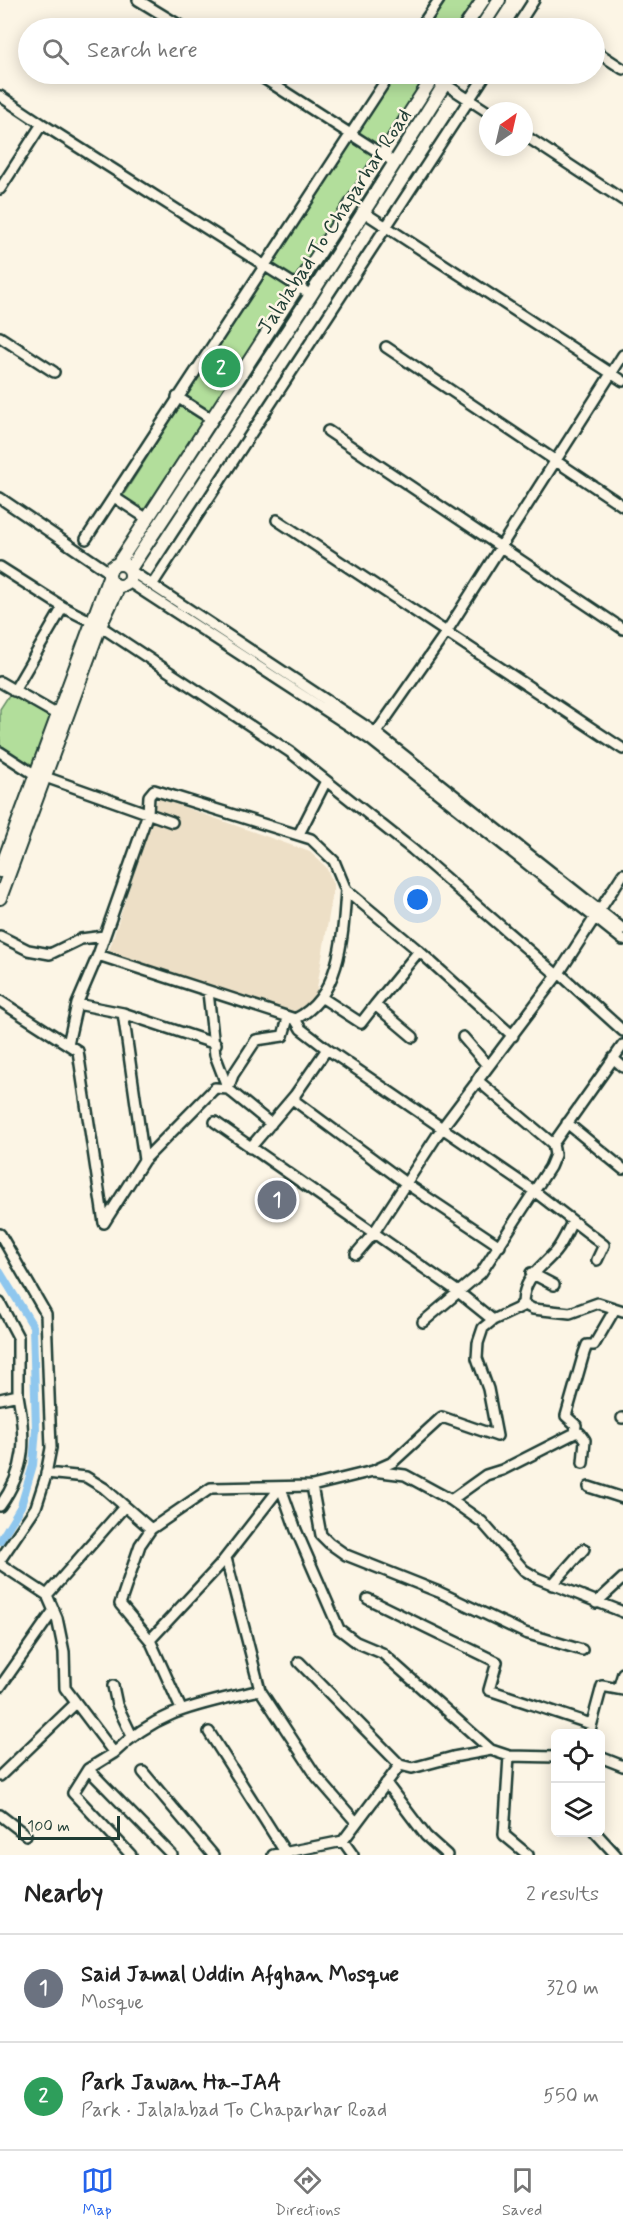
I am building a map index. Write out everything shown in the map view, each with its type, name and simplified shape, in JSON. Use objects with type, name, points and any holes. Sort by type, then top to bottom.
[{"type":"main road","points":[[471,18],[483,0]]},
{"type":"main road","points":[[487,18],[499,0]]},
{"type":"main road","name":"Jalalabad To Chaparhar Road","points":[[0,871],[96,624],[112,571],[428,84]]},
{"type":"main road","name":"Jalalabad To Chaparhar Road","points":[[96,624],[311,295],[393,162],[445,84]]},
{"type":"main road","points":[[112,571],[125,565],[127,577]]},
{"type":"main road","points":[[112,571],[127,577]]},
{"type":"main road","name":"Jalalabad To Chaparhar Road","points":[[0,898],[39,775]]},
{"type":"street","points":[[138,0],[168,18]]},
{"type":"street","points":[[427,18],[439,0]]},
{"type":"street","points":[[522,18],[534,0]]},
{"type":"street","points":[[605,57],[623,69]]},
{"type":"street","points":[[273,84],[393,162]]},
{"type":"street","points":[[86,539],[383,84]]},
{"type":"street","points":[[453,84],[479,106]]},
{"type":"street","points":[[152,585],[479,84]]},
{"type":"street","points":[[0,96],[311,295]]},
{"type":"street","points":[[0,189],[42,124]]},
{"type":"street","points":[[533,141],[623,200]]},
{"type":"street","points":[[362,211],[623,381]]},
{"type":"street","points":[[0,337],[54,372]]},
{"type":"street","points":[[386,347],[623,506]]},
{"type":"street","points":[[374,737],[445,634],[557,462],[623,355]]},
{"type":"street","points":[[177,397],[210,418]]},
{"type":"street","points":[[327,430],[623,629]]},
{"type":"street","points":[[114,497],[146,518]]},
{"type":"street","points":[[0,498],[112,571]]},
{"type":"street","points":[[277,520],[445,634],[623,749]]},
{"type":"street","points":[[0,567],[63,607],[96,624],[290,752],[412,849],[623,1031]]},
{"type":"street","points":[[127,577],[152,585],[374,737],[597,914],[623,940]]},
{"type":"street","points":[[127,577],[374,737]]},
{"type":"street","points":[[14,691],[63,607]]},
{"type":"street","points":[[0,682],[61,717]]},
{"type":"street","points":[[0,752],[39,775],[172,822]]},
{"type":"street","points":[[299,834],[326,781]]},
{"type":"street","points":[[68,1044],[77,1004],[98,955],[148,813],[149,796],[154,790],[299,834],[329,854],[346,890],[419,951],[513,1036]]},
{"type":"street","points":[[477,1080],[513,1036],[558,974],[622,877]]},
{"type":"street","points":[[228,1089],[233,1075],[256,1040],[283,1036],[291,1018],[309,1012],[321,997],[341,953],[346,890]]},
{"type":"street","points":[[597,914],[623,929]]},
{"type":"street","points":[[0,936],[28,950],[50,954],[81,939],[104,936]]},
{"type":"street","points":[[321,997],[361,1023],[419,951]]},
{"type":"street","points":[[98,955],[291,1018],[301,1029],[327,1049],[534,1191],[604,1245],[597,1260]]},
{"type":"street","points":[[208,992],[216,1044],[215,1055],[228,1089],[271,1124]]},
{"type":"street","points":[[0,1001],[78,1051],[104,1223],[144,1160],[215,1088],[228,1089]]},
{"type":"street","points":[[77,1004],[123,1013],[216,1044]]},
{"type":"street","points":[[375,1005],[413,1037]]},
{"type":"street","points":[[123,1013],[144,1160]]},
{"type":"street","points":[[356,1254],[373,1234],[442,1128],[487,1065],[463,1037]]},
{"type":"street","points":[[553,1143],[623,1045]]},
{"type":"street","points":[[250,1148],[295,1095],[327,1049]]},
{"type":"street","points":[[613,1058],[623,1067]]},
{"type":"street","points":[[423,1322],[481,1273],[555,1155],[553,1143],[477,1080]]},
{"type":"street","points":[[295,1095],[295,1101],[407,1184],[500,1246]]},
{"type":"street","points":[[215,1122],[457,1291],[493,1320]]},
{"type":"street","points":[[567,1123],[623,1169]]},
{"type":"street","points":[[514,1312],[523,1303],[523,1290],[531,1273],[556,1251],[572,1222]]},
{"type":"street","points":[[0,1234],[46,1314],[51,1448],[36,1507],[0,1562],[47,1595],[54,1610],[64,1652],[65,1688],[114,1753]]},
{"type":"street","points":[[531,1273],[554,1285]]},
{"type":"street","points":[[0,1303],[18,1337],[18,1395],[25,1436],[15,1484],[0,1506]]},
{"type":"street","points":[[181,1709],[150,1640],[120,1604],[140,1545],[151,1529],[211,1488],[312,1486],[373,1471],[393,1462],[442,1417],[497,1436],[488,1389],[477,1358],[483,1328],[493,1320],[525,1305],[532,1309],[570,1313],[598,1303],[619,1310],[594,1345],[587,1345],[584,1353],[566,1416],[576,1425],[575,1433]]},
{"type":"street","points":[[0,1399],[18,1395]]},
{"type":"street","points":[[452,1500],[486,1475],[502,1470],[575,1433],[580,1433],[585,1440],[583,1463]]},
{"type":"street","points":[[373,1471],[405,1475],[452,1500],[482,1522],[524,1570],[552,1585],[623,1612]]},
{"type":"street","points":[[46,1473],[86,1477],[104,1488],[151,1529]]},
{"type":"street","points":[[312,1486],[321,1535],[328,1543],[346,1554],[439,1592],[525,1633],[582,1650]]},
{"type":"street","points":[[589,1487],[623,1498]]},
{"type":"street","points":[[150,1640],[226,1558],[280,1488]]},
{"type":"street","points":[[280,1488],[339,1629],[356,1642],[382,1653],[491,1750],[509,1756],[551,1757]]},
{"type":"street","points":[[47,1595],[124,1507]]},
{"type":"street","points":[[552,1585],[584,1549]]},
{"type":"street","points":[[226,1558],[260,1690],[316,1777],[356,1822]]},
{"type":"street","points":[[596,1603],[623,1578]]},
{"type":"street","points":[[368,1599],[497,1662],[489,1690],[590,1729],[602,1686],[621,1689],[623,1673]]},
{"type":"street","points":[[0,1687],[54,1610]]},
{"type":"street","points":[[299,1662],[400,1765],[412,1768],[491,1750]]},
{"type":"street","points":[[113,1686],[117,1705],[132,1736]]},
{"type":"street","points":[[131,1855],[73,1792],[88,1769],[114,1753],[146,1725],[181,1709],[260,1690]]},
{"type":"street","points":[[0,1776],[75,1704]]},
{"type":"street","points":[[209,1732],[286,1853]]},
{"type":"street","points":[[509,1756],[504,1835],[528,1855]]},
{"type":"street","points":[[605,1759],[623,1766]]},
{"type":"street","points":[[273,1855],[343,1841],[400,1765]]},
{"type":"street","points":[[88,1769],[172,1855]]},
{"type":"street","points":[[143,1772],[213,1855]]},
{"type":"street","points":[[386,1783],[426,1836],[447,1855]]},
{"type":"street","points":[[0,1815],[26,1835]]},
{"type":"street","points":[[599,1837],[616,1855]]},
{"type":"street","points":[[343,1841],[353,1855]]},
{"type":"shaded area","points":[[158,798],[310,852],[326,867],[334,885],[316,994],[301,1012],[288,1012],[107,957]]},
{"type":"green space","points":[[443,0],[478,0],[466,18],[431,18]]},
{"type":"green space","points":[[388,84],[424,84],[142,513],[122,497],[293,227]]},
{"type":"green space","points":[[11,692],[52,718],[32,768],[0,747],[0,709]]},
{"type":"waterway","points":[[0,1272],[33,1326],[36,1429],[33,1465],[21,1506],[0,1541]]},
{"type":"place","name":"Park Jawan Ha-JAA","points":[[221,368]]},
{"type":"place","name":"Said Jamal Uddin Afghan Mosque","points":[[277,1200]]}]
